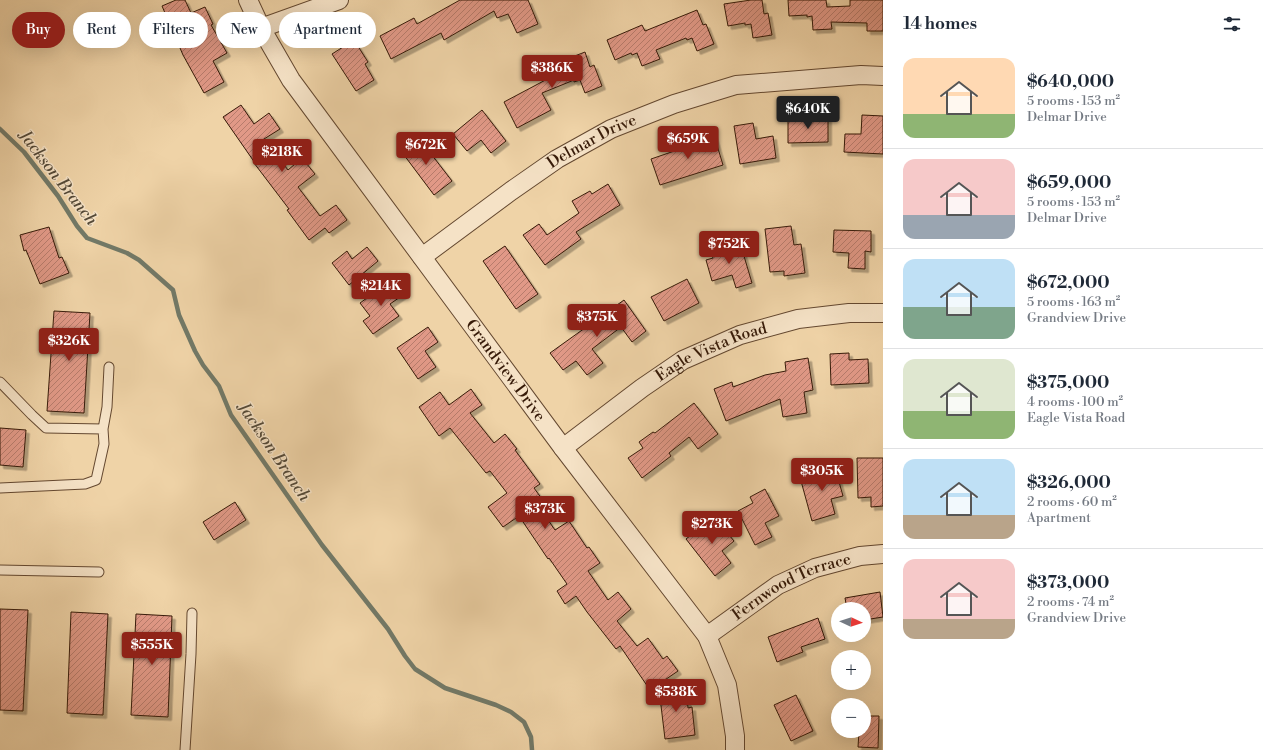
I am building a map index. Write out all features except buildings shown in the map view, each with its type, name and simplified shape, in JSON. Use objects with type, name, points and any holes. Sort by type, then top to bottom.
[{"type":"street","name":"Grandview Drive","points":[[248,0],[254,12]]},
{"type":"street","points":[[271,24],[339,0]]},
{"type":"street","name":"Grandview Drive","points":[[271,45],[291,80],[563,448],[707,636],[727,685],[735,736],[735,750]]},
{"type":"street","name":"Delmar Drive","points":[[422,257],[557,159],[611,129],[632,120],[674,104],[736,85],[861,75],[883,76]]},
{"type":"street","name":"Eagle Vista Road","points":[[563,448],[642,388],[683,360],[740,335],[798,319],[849,313],[883,314]]},
{"type":"street","name":"Fernwood Terrace","points":[[707,636],[778,585],[815,568],[860,556],[883,554]]},
{"type":"lane","points":[[0,488],[85,484],[96,480],[104,444],[103,428],[107,407],[110,367]]},
{"type":"lane","points":[[0,382],[46,428],[103,428]]},
{"type":"lane","points":[[0,570],[99,572]]},
{"type":"lane","points":[[185,750],[192,613]]},
{"type":"waterway","name":"Jackson Branch","points":[[0,129],[24,152],[58,196],[77,226],[87,238],[127,253],[139,260],[173,290],[179,315],[195,351],[203,365],[219,386],[231,415],[322,545],[388,629],[415,669],[445,688],[496,705],[511,712],[524,722],[531,737],[532,750]]}]
